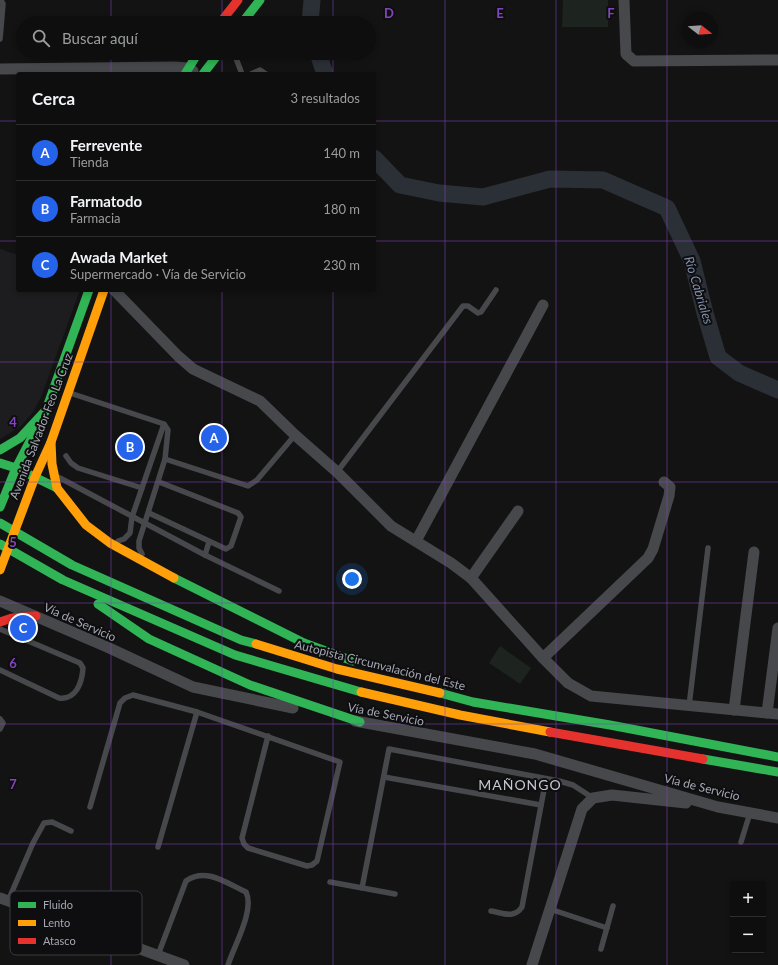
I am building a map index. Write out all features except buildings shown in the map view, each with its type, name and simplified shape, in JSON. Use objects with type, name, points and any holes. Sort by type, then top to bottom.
[{"type":"main road","points":[[225,16],[238,0]]},
{"type":"main road","points":[[247,16],[260,0]]},
{"type":"main road","points":[[187,71],[194,60]]},
{"type":"main road","points":[[205,72],[214,60]]},
{"type":"main road","name":"Avenida Salvador Feo La Cruz","points":[[0,507],[16,468],[46,410],[88,292]]},
{"type":"main road","name":"Avenida Salvador Feo La Cruz","points":[[0,570],[35,477],[51,442],[103,292]]},
{"type":"main road","points":[[0,450],[10,446],[27,432],[46,410]]},
{"type":"main road","points":[[51,442],[52,464],[57,488],[86,525],[110,543],[147,564],[304,643],[433,691]]},
{"type":"main road","points":[[0,463],[16,468],[57,488]]},
{"type":"main road","name":"Autopista Circunvalación del Este","points":[[0,523],[72,565],[241,640],[336,669],[433,691],[473,702],[610,725],[778,757]]},
{"type":"main road","points":[[0,544],[63,580],[149,639],[250,685],[360,722]]},
{"type":"main road","points":[[63,580],[140,612],[235,655],[368,694],[460,715],[605,743],[778,772]]},
{"type":"main road","points":[[0,622],[12,618],[36,616]]},
{"type":"street","points":[[624,0],[626,54],[634,61],[778,60]]},
{"type":"street","points":[[0,69],[142,68],[187,71]]},
{"type":"street","points":[[142,68],[150,72]]},
{"type":"street","points":[[116,292],[178,356],[193,369],[260,401],[295,435],[337,472],[391,526],[452,563],[471,578],[543,658],[568,683],[591,696],[772,713],[778,628]]},
{"type":"street","points":[[416,541],[543,305]]},
{"type":"street","points":[[543,658],[648,558],[653,549],[669,496],[670,487],[664,482]]},
{"type":"street","points":[[471,578],[518,511]]},
{"type":"street","points":[[734,710],[754,552]]},
{"type":"street","name":"Vía de Servicio","points":[[0,601],[193,687],[360,722],[535,754],[718,807],[778,818]]},
{"type":"street","points":[[532,965],[582,809],[593,798],[612,795],[718,807]]},
{"type":"street","points":[[142,950],[169,962],[184,965]]},
{"type":"lane","points":[[0,39],[4,4],[1,0]]},
{"type":"lane","points":[[237,60],[241,72]]},
{"type":"lane","points":[[337,472],[463,306],[468,306],[478,313],[481,312],[496,290]]},
{"type":"lane","points":[[68,393],[164,424],[168,430],[169,436],[165,459],[139,548],[147,564]]},
{"type":"lane","points":[[110,543],[124,538],[130,533],[132,517],[164,424]]},
{"type":"lane","points":[[165,459],[248,486],[257,480],[295,435]]},
{"type":"lane","points":[[66,456],[70,463],[78,468],[142,488]]},
{"type":"lane","points":[[54,475],[205,555],[279,590]]},
{"type":"lane","points":[[149,513],[226,549],[229,548],[240,515],[159,482]]},
{"type":"lane","points":[[205,555],[210,542]]},
{"type":"lane","points":[[689,706],[708,548]]},
{"type":"lane","points":[[0,629],[80,663],[83,668],[76,692],[73,696],[65,699],[59,698],[0,670]]},
{"type":"lane","points":[[90,807],[120,703],[125,698],[133,695],[197,712],[268,736],[340,762],[317,861],[312,865],[307,866],[248,848],[244,844],[242,838],[268,736]]},
{"type":"lane","points":[[158,847],[197,712]]},
{"type":"lane","points":[[0,720],[3,723],[0,729]]},
{"type":"lane","points":[[362,888],[389,749],[573,785],[593,798]]},
{"type":"lane","points":[[384,777],[541,805]]},
{"type":"lane","points":[[491,911],[513,915],[522,908],[546,779]]},
{"type":"lane","points":[[741,842],[750,813]]},
{"type":"lane","points":[[4,900],[44,823],[52,822],[70,831]]},
{"type":"lane","points":[[158,956],[186,881],[200,874],[209,875],[246,892],[249,898],[245,919],[228,965]]},
{"type":"lane","points":[[330,882],[395,894]]},
{"type":"lane","points":[[601,949],[614,906]]},
{"type":"lane","points":[[550,909],[607,928]]},
{"type":"shaded area","points":[[563,0],[608,0],[608,27],[562,27]]},
{"type":"shaded area","points":[[0,249],[16,254],[16,292],[79,292],[41,397],[33,412],[21,426],[0,439]]},
{"type":"shaded area","points":[[500,646],[531,668],[520,684],[489,663]]},
{"type":"waterway","name":"Río Cabriales","points":[[311,16],[312,0]]},
{"type":"waterway","name":"Río Cabriales","points":[[320,60],[324,72]]},
{"type":"waterway","name":"Río Cabriales","points":[[376,160],[400,185],[439,193],[483,197],[550,179],[603,180],[667,208],[692,261],[718,357],[739,373],[778,390]]},
{"type":"traffic: fast","points":[[247,16],[260,0]]},
{"type":"traffic: fast","points":[[186,72],[194,60]]},
{"type":"traffic: fast","points":[[205,72],[214,60]]},
{"type":"traffic: fast","points":[[0,507],[16,468],[46,410],[88,292]]},
{"type":"traffic: fast","points":[[0,450],[20,438],[46,410]]},
{"type":"traffic: fast","points":[[0,463],[16,468],[57,488]]},
{"type":"traffic: fast","points":[[0,523],[72,565],[241,640],[256,644]]},
{"type":"traffic: fast","points":[[0,544],[63,580],[235,655],[361,692]]},
{"type":"traffic: fast","points":[[174,578],[304,643],[353,661]]},
{"type":"traffic: fast","points":[[98,604],[149,639],[250,685],[360,722]]},
{"type":"traffic: fast","points":[[440,693],[473,702],[610,725],[778,757]]},
{"type":"traffic: fast","points":[[703,759],[778,772]]},
{"type":"traffic: slow","points":[[0,570],[35,477],[51,442],[103,292]]},
{"type":"traffic: slow","points":[[51,442],[52,464],[57,488],[86,525],[110,543],[174,578]]},
{"type":"traffic: slow","points":[[256,644],[337,669],[440,693]]},
{"type":"traffic: slow","points":[[361,692],[460,715],[550,732]]},
{"type":"traffic: jam","points":[[225,16],[238,0]]},
{"type":"traffic: jam","points":[[0,622],[12,618],[36,616]]},
{"type":"traffic: jam","points":[[550,732],[703,759]]},
{"type":"place","name":"Ferrevente","points":[[214,438]]},
{"type":"place","name":"Farmatodo","points":[[130,447]]},
{"type":"place","name":"Awada Market","points":[[23,628]]},
{"type":"district","name":"MAÑONGO","points":[[520,784]]}]
